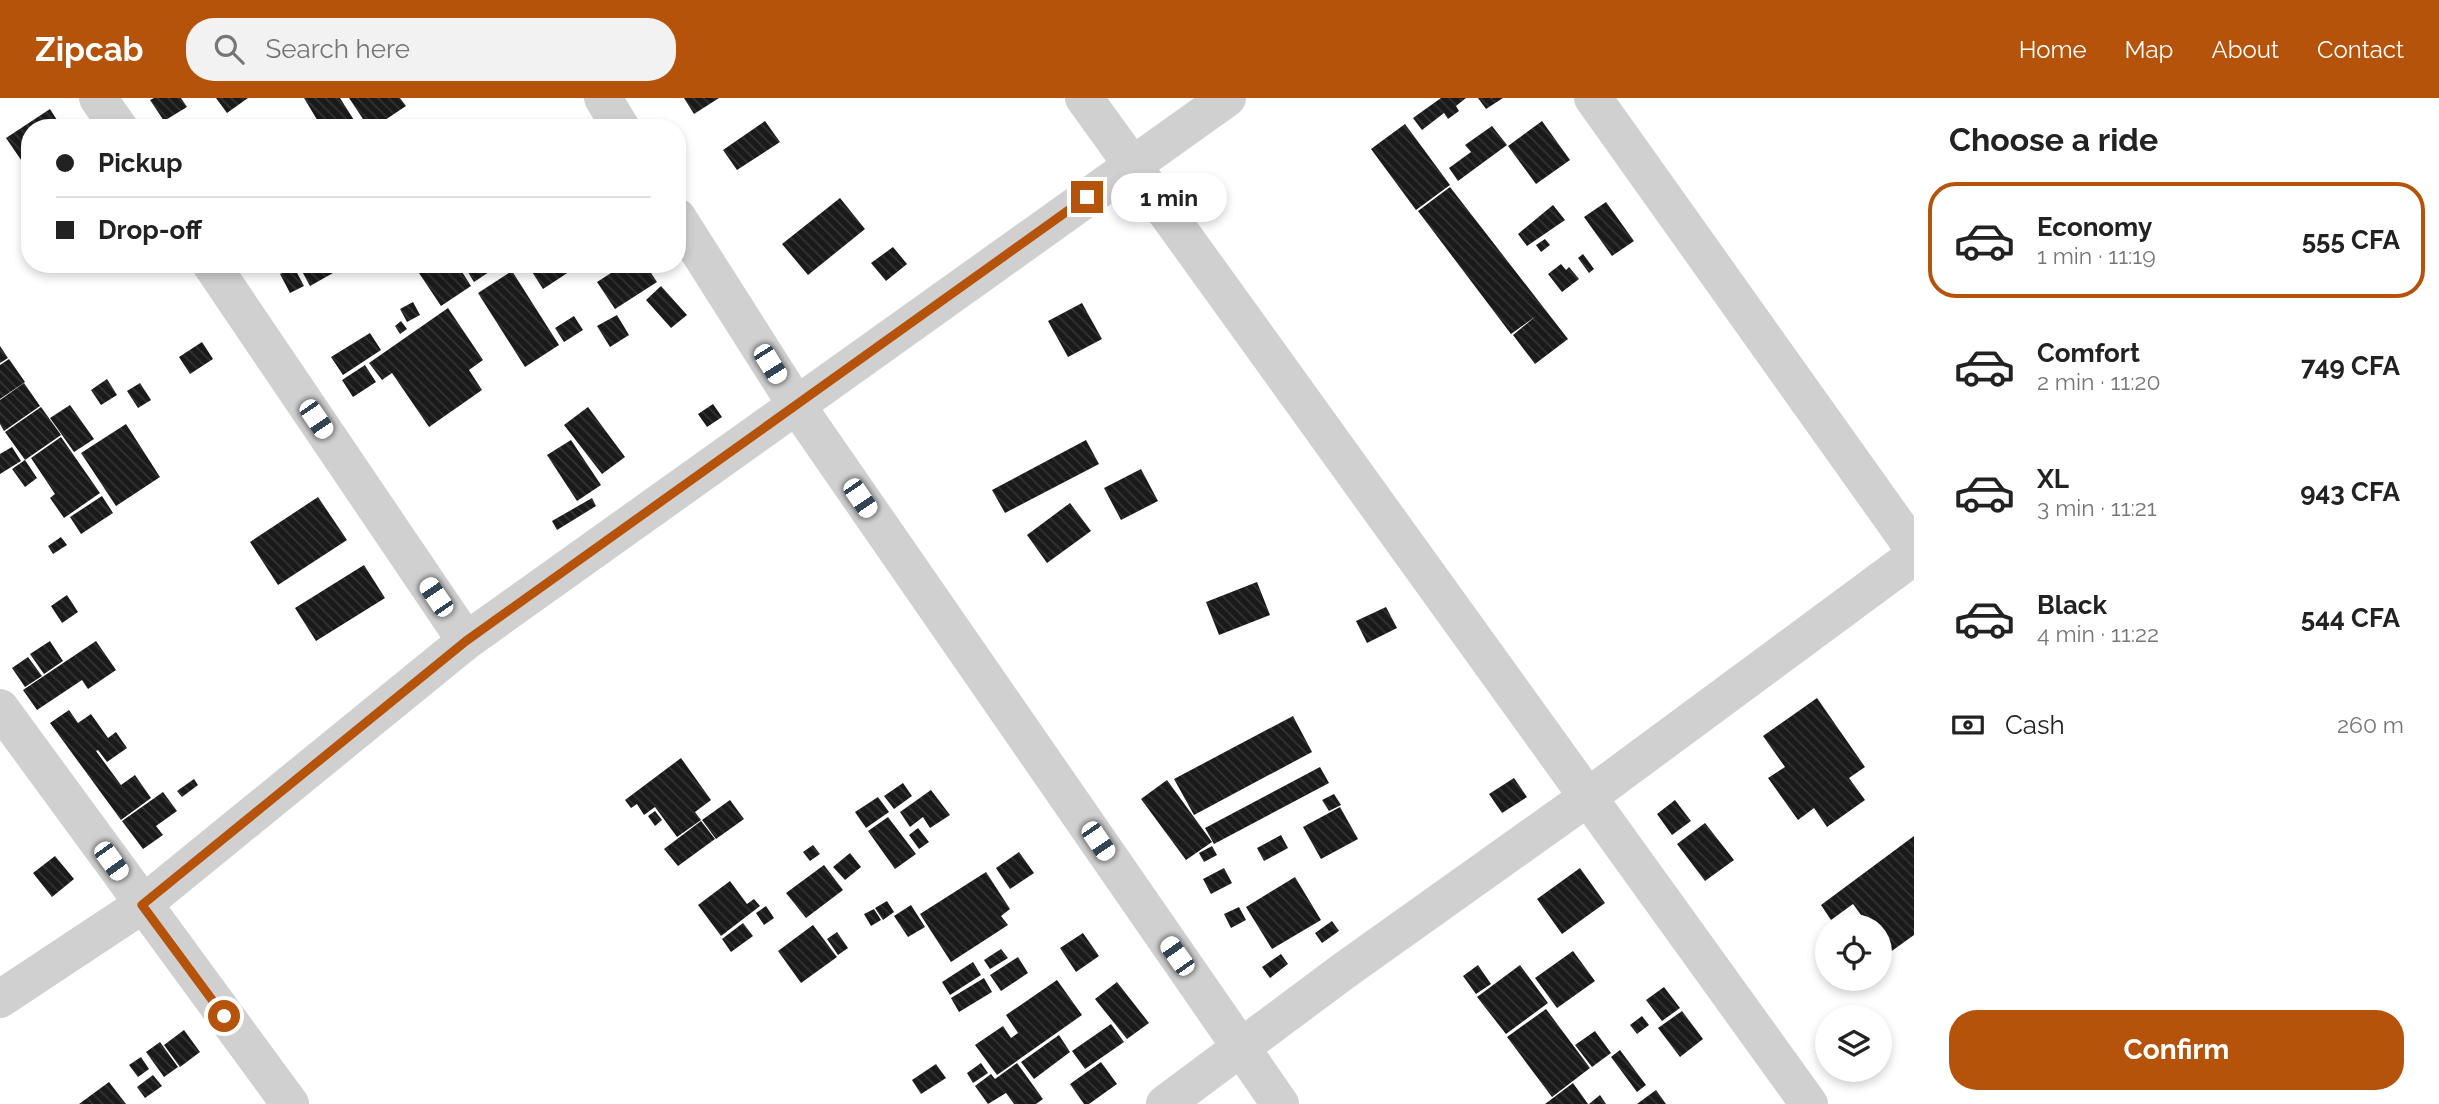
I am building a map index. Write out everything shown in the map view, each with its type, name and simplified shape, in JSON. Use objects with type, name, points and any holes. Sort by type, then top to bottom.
[{"type":"street","points":[[98,98],[113,119]]},
{"type":"street","points":[[603,98],[616,119]]},
{"type":"street","points":[[1084,98],[1809,1104]]},
{"type":"street","points":[[0,999],[142,905],[466,641],[1227,98]]},
{"type":"street","points":[[1593,98],[1914,549]]},
{"type":"street","points":[[686,230],[797,406],[1280,1104]]},
{"type":"street","points":[[217,273],[466,641]]},
{"type":"street","points":[[1165,1104],[1914,556]]},
{"type":"street","points":[[0,708],[290,1104]]},
{"type":"building","points":[[181,98],[187,107],[163,119],[150,100]]},
{"type":"building","points":[[216,98],[248,98],[227,113]]},
{"type":"building","points":[[304,98],[340,98],[353,119],[317,119]]},
{"type":"building","points":[[349,98],[400,98],[406,106],[386,119],[363,119]]},
{"type":"building","points":[[684,98],[719,98],[694,114]]},
{"type":"building","points":[[1441,98],[1466,98],[1456,106],[1459,111],[1448,119],[1444,113],[1422,130],[1413,118]]},
{"type":"building","points":[[1478,98],[1503,98],[1486,109]]},
{"type":"building","points":[[50,109],[56,119],[35,119]]},
{"type":"building","points":[[765,121],[780,142],[737,170],[723,150]]},
{"type":"building","points":[[1542,121],[1570,160],[1536,184],[1508,146]]},
{"type":"building","points":[[1405,124],[1450,185],[1416,210],[1371,149]]},
{"type":"building","points":[[1492,126],[1507,145],[1458,181],[1449,168],[1471,152],[1465,145]]},
{"type":"building","points":[[21,128],[21,160],[6,138]]},
{"type":"building","points":[[1450,187],[1568,339],[1535,364],[1513,335],[1536,316],[1511,334],[1418,211]]},
{"type":"building","points":[[840,198],[865,229],[808,275],[782,244]]},
{"type":"building","points":[[1606,202],[1634,241],[1612,256],[1584,217]]},
{"type":"building","points":[[1553,205],[1565,220],[1527,246],[1518,234]]},
{"type":"building","points":[[1545,239],[1550,245],[1541,252],[1536,245]]},
{"type":"building","points":[[893,247],[907,264],[886,281],[871,263]]},
{"type":"building","points":[[1583,254],[1594,269],[1589,273],[1578,258]]},
{"type":"building","points":[[1561,264],[1566,270],[1569,267],[1579,279],[1562,292],[1548,274]]},
{"type":"building","points":[[297,273],[304,286],[290,293],[280,274]]},
{"type":"building","points":[[303,273],[333,273],[310,286]]},
{"type":"building","points":[[419,273],[463,273],[471,286],[441,306]]},
{"type":"building","points":[[468,273],[488,273],[474,282]]},
{"type":"building","points":[[509,273],[513,273],[559,345],[525,367],[478,293]]},
{"type":"building","points":[[533,273],[567,273],[543,289]]},
{"type":"building","points":[[611,273],[651,273],[657,282],[615,309],[597,282]]},
{"type":"building","points":[[661,286],[687,315],[671,328],[646,300]]},
{"type":"building","points":[[413,302],[420,315],[407,322],[400,309]]},
{"type":"building","points":[[1082,303],[1102,339],[1068,357],[1048,321]]},
{"type":"building","points":[[448,308],[483,360],[469,370],[482,390],[429,427],[392,373],[382,380],[369,363]]},
{"type":"building","points":[[617,315],[629,335],[610,347],[597,326]]},
{"type":"building","points":[[574,316],[583,330],[564,342],[555,328]]},
{"type":"building","points":[[401,321],[407,329],[400,334],[395,326]]},
{"type":"building","points":[[370,333],[381,350],[343,375],[331,357]]},
{"type":"building","points":[[202,342],[213,359],[190,374],[179,357]]},
{"type":"building","points":[[0,346],[8,358],[0,363]]},
{"type":"building","points":[[9,359],[25,382],[0,399],[0,365]]},
{"type":"building","points":[[365,365],[376,382],[353,397],[342,380]]},
{"type":"building","points":[[107,379],[117,395],[101,405],[91,390]]},
{"type":"building","points":[[24,383],[40,406],[4,431],[0,424],[0,400]]},
{"type":"building","points":[[140,383],[151,400],[138,408],[127,391]]},
{"type":"building","points":[[713,404],[722,417],[707,427],[698,414]]},
{"type":"building","points":[[70,405],[94,439],[74,452],[50,418]]},
{"type":"building","points":[[41,407],[61,435],[25,460],[5,432]]},
{"type":"building","points":[[588,407],[625,457],[602,474],[564,425]]},
{"type":"building","points":[[126,424],[160,477],[116,506],[81,453]]},
{"type":"building","points":[[61,437],[100,493],[64,518],[50,498],[55,494],[31,458]]},
{"type":"building","points":[[571,440],[601,485],[577,501],[547,455]]},
{"type":"building","points":[[1086,440],[1099,464],[1005,513],[992,490]]},
{"type":"building","points":[[12,447],[21,461],[0,474],[0,454]]},
{"type":"building","points":[[25,460],[37,478],[25,487],[12,469]]},
{"type":"building","points":[[1141,469],[1158,501],[1121,520],[1104,488]]},
{"type":"building","points":[[102,496],[113,513],[81,534],[70,517]]},
{"type":"building","points":[[318,497],[347,540],[278,585],[250,542]]},
{"type":"building","points":[[592,498],[596,506],[557,530],[552,521]]},
{"type":"building","points":[[1070,503],[1091,531],[1047,563],[1027,535]]},
{"type":"building","points":[[61,537],[67,545],[53,554],[48,546]]},
{"type":"building","points":[[364,565],[385,598],[316,641],[295,608]]},
{"type":"building","points":[[1257,582],[1270,615],[1219,635],[1206,602]]},
{"type":"building","points":[[67,595],[78,612],[62,623],[51,606]]},
{"type":"building","points":[[1386,607],[1397,628],[1367,643],[1356,621]]},
{"type":"building","points":[[50,641],[63,661],[44,674],[30,654]]},
{"type":"building","points":[[96,641],[116,670],[88,689],[82,680],[37,710],[23,690]]},
{"type":"building","points":[[28,657],[42,676],[25,687],[12,668]]},
{"type":"building","points":[[1817,698],[1865,767],[1849,778],[1865,800],[1827,827],[1814,808],[1798,820],[1768,778],[1785,767],[1763,736]]},
{"type":"building","points":[[69,710],[78,723],[91,714],[108,738],[116,732],[127,748],[107,762],[98,750],[96,751],[121,785],[135,775],[151,798],[121,820],[50,723]]},
{"type":"building","points":[[1293,716],[1312,752],[1194,815],[1174,779]]},
{"type":"building","points":[[681,758],[711,800],[695,812],[701,820],[677,837],[655,807],[644,815],[637,804],[631,808],[625,800]]},
{"type":"building","points":[[1320,767],[1329,783],[1214,844],[1205,828]]},
{"type":"building","points":[[1514,778],[1527,797],[1502,813],[1489,794]]},
{"type":"building","points":[[194,779],[198,785],[182,797],[177,791]]},
{"type":"building","points":[[1167,780],[1212,842],[1186,860],[1141,799]]},
{"type":"building","points":[[903,783],[912,796],[894,809],[884,796]]},
{"type":"building","points":[[931,790],[950,815],[930,828],[923,817],[910,827],[900,812]]},
{"type":"building","points":[[163,792],[177,811],[156,826],[163,835],[143,849],[122,821]]},
{"type":"building","points":[[1334,794],[1341,805],[1329,811],[1322,800]]},
{"type":"building","points":[[878,797],[889,812],[866,828],[855,812]]},
{"type":"building","points":[[730,800],[744,819],[716,839],[702,820]]},
{"type":"building","points":[[1675,800],[1691,821],[1672,835],[1657,814]]},
{"type":"building","points":[[1340,807],[1358,839],[1321,859],[1303,827]]},
{"type":"building","points":[[655,811],[662,820],[655,826],[648,816]]},
{"type":"building","points":[[888,817],[916,854],[895,869],[868,831]]},
{"type":"building","points":[[701,821],[715,839],[678,866],[664,849]]},
{"type":"building","points":[[1705,823],[1734,860],[1705,881],[1677,844]]},
{"type":"building","points":[[918,828],[929,842],[919,849],[909,835]]},
{"type":"building","points":[[1281,835],[1288,848],[1264,861],[1257,848]]},
{"type":"building","points":[[1914,836],[1914,935],[1892,951],[1892,914],[1860,914],[1853,904],[1839,914],[1827,914],[1821,905]]},
{"type":"building","points":[[813,845],[820,854],[810,861],[803,852]]},
{"type":"building","points":[[1212,846],[1217,855],[1204,862],[1199,853]]},
{"type":"building","points":[[1019,852],[1034,873],[1010,889],[996,868]]},
{"type":"building","points":[[850,853],[861,867],[845,880],[833,867]]},
{"type":"building","points":[[55,856],[74,879],[52,897],[33,873]]},
{"type":"building","points":[[824,865],[843,890],[806,918],[786,893]]},
{"type":"building","points":[[1224,868],[1232,883],[1211,894],[1203,879]]},
{"type":"building","points":[[1580,868],[1605,903],[1562,934],[1537,899]]},
{"type":"building","points":[[986,872],[1010,909],[1001,916],[1008,925],[951,962],[920,914]]},
{"type":"building","points":[[1295,877],[1321,920],[1272,949],[1246,907]]},
{"type":"building","points":[[730,881],[747,904],[754,899],[760,906],[721,936],[698,905]]},
{"type":"building","points":[[887,901],[894,912],[883,920],[875,908]]},
{"type":"building","points":[[911,905],[925,927],[908,937],[894,916]]},
{"type":"building","points":[[766,906],[774,918],[764,925],[756,913]]},
{"type":"building","points":[[1239,907],[1246,920],[1231,928],[1224,914]]},
{"type":"building","points":[[874,909],[881,920],[871,926],[864,914]]},
{"type":"building","points":[[1332,921],[1339,931],[1322,943],[1315,933]]},
{"type":"building","points":[[743,923],[753,936],[731,952],[722,939]]},
{"type":"building","points":[[813,925],[837,957],[801,983],[778,951]]},
{"type":"building","points":[[837,932],[848,948],[838,955],[827,939]]},
{"type":"building","points":[[1083,933],[1099,956],[1076,972],[1060,948]]},
{"type":"building","points":[[1001,949],[1008,958],[990,969],[984,960]]},
{"type":"building","points":[[1573,951],[1595,981],[1557,1008],[1535,978]]},
{"type":"building","points":[[1281,954],[1288,964],[1270,978],[1262,967]]},
{"type":"building","points":[[1018,957],[1028,973],[1001,991],[990,975]]},
{"type":"building","points":[[973,962],[981,975],[950,995],[942,982]]},
{"type":"building","points":[[1478,965],[1491,984],[1476,994],[1463,976]]},
{"type":"building","points":[[1520,965],[1548,1003],[1506,1034],[1477,997]]},
{"type":"building","points":[[984,978],[992,992],[959,1012],[951,998]]},
{"type":"building","points":[[1057,980],[1082,1015],[997,1075],[975,1045],[1003,1026],[1011,1038],[1018,1033],[1006,1015]]},
{"type":"building","points":[[1117,982],[1149,1023],[1127,1039],[1095,999]]},
{"type":"building","points":[[1664,987],[1680,1008],[1662,1021],[1646,1000]]},
{"type":"building","points":[[1546,1009],[1590,1068],[1552,1097],[1507,1037]]},
{"type":"building","points":[[1682,1011],[1703,1039],[1680,1057],[1658,1028]]},
{"type":"building","points":[[1642,1016],[1649,1025],[1637,1034],[1630,1025]]},
{"type":"building","points":[[1111,1024],[1124,1042],[1085,1069],[1072,1051]]},
{"type":"building","points":[[184,1030],[200,1052],[180,1067],[164,1045]]},
{"type":"building","points":[[1595,1031],[1611,1053],[1592,1067],[1575,1045]]},
{"type":"building","points":[[1059,1035],[1070,1052],[1034,1079],[1021,1062]]},
{"type":"building","points":[[160,1042],[178,1067],[164,1077],[146,1052]]},
{"type":"building","points":[[1620,1050],[1646,1085],[1637,1092],[1611,1057]]},
{"type":"building","points":[[141,1057],[149,1069],[138,1077],[129,1065]]},
{"type":"building","points":[[1101,1062],[1117,1084],[1089,1104],[1084,1104],[1070,1084]]},
{"type":"building","points":[[981,1063],[988,1073],[973,1083],[967,1073]]},
{"type":"building","points":[[1017,1063],[1043,1099],[1036,1104],[1014,1104],[1006,1093],[988,1104],[975,1086],[991,1074],[995,1079]]},
{"type":"building","points":[[936,1064],[946,1078],[921,1094],[912,1080]]},
{"type":"building","points":[[153,1075],[162,1086],[145,1098],[137,1087]]},
{"type":"building","points":[[109,1082],[126,1104],[79,1104]]},
{"type":"building","points":[[1573,1083],[1588,1104],[1545,1104]]},
{"type":"building","points":[[1656,1090],[1666,1104],[1637,1104]]},
{"type":"building","points":[[1600,1095],[1606,1104],[1589,1104]]},
{"type":"route","points":[[224,1016],[142,905],[466,641],[1087,197]]}]
